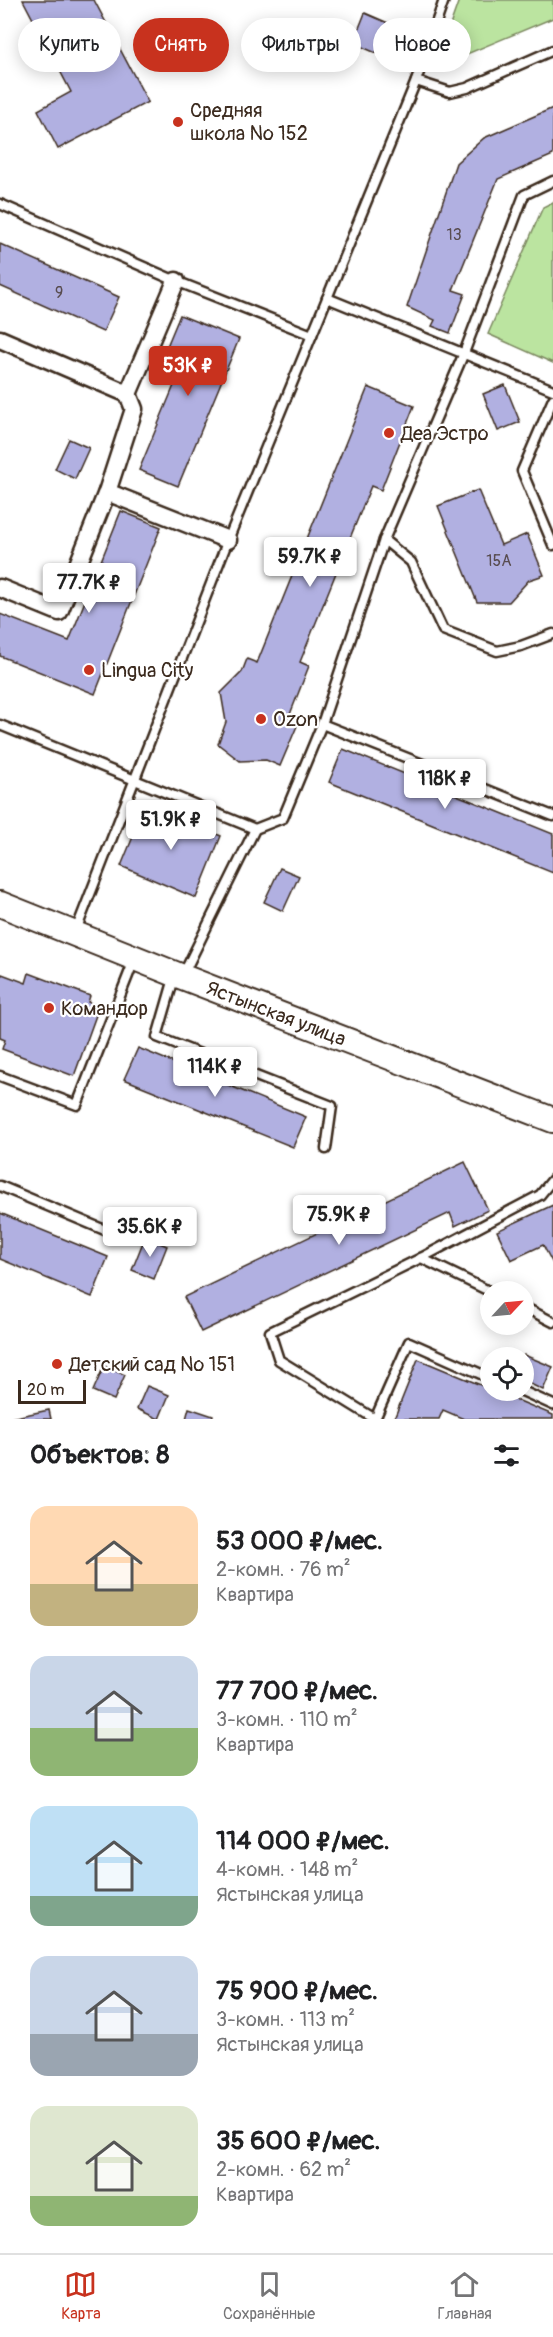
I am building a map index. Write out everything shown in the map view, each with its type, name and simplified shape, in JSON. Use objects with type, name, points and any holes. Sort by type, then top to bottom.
[{"type":"main road","name":"Ястынская улица","points":[[0,904],[178,976],[553,1120]]},
{"type":"street","points":[[0,588],[59,612],[107,492],[134,409],[128,394],[176,281]]},
{"type":"street","points":[[0,339],[128,394]]},
{"type":"street","points":[[107,492],[228,540]]},
{"type":"lane","points":[[75,934],[228,540],[416,81],[444,0]]},
{"type":"lane","points":[[416,81],[450,92],[467,88],[553,50]]},
{"type":"lane","points":[[326,1149],[332,1106],[157,1037],[178,976],[255,829],[283,818],[322,724],[384,540],[464,353],[524,195],[553,181]]},
{"type":"lane","points":[[0,204],[176,281],[312,335]]},
{"type":"lane","points":[[327,298],[553,390]]},
{"type":"lane","points":[[553,399],[522,471],[553,545]]},
{"type":"lane","points":[[384,540],[411,562],[443,630],[497,651],[522,646],[553,634]]},
{"type":"lane","points":[[322,724],[553,816]]},
{"type":"lane","points":[[0,725],[255,829]]},
{"type":"lane","points":[[0,1076],[77,1105],[135,958]]},
{"type":"lane","points":[[480,1374],[409,1342],[375,1419],[279,1360],[270,1332],[421,1258],[540,1195],[553,1179]]},
{"type":"lane","points":[[0,1186],[119,1236]]},
{"type":"lane","points":[[421,1258],[480,1287]]},
{"type":"lane","points":[[534,1312],[553,1322]]},
{"type":"lane","points":[[534,1396],[553,1405]]},
{"type":"green space","points":[[459,0],[553,0],[553,18],[471,52],[471,18],[453,18]]},
{"type":"green space","points":[[553,202],[553,363],[488,334],[543,207]]},
{"type":"building","points":[[23,0],[94,0],[104,18],[32,18]]},
{"type":"building","points":[[365,13],[376,18],[373,18],[373,52],[361,46],[361,23]]},
{"type":"building","points":[[121,51],[148,102],[58,149],[38,110],[71,92],[61,72],[121,72]]},
{"type":"building","points":[[553,108],[553,155],[498,179],[453,290],[465,294],[450,333],[432,326],[435,320],[407,307],[456,163],[484,138]]},
{"type":"building","points":[[0,244],[119,297],[103,332],[0,286]]},
{"type":"building","points":[[180,315],[239,339],[178,486],[139,470],[185,359],[165,351]]},
{"type":"building","points":[[505,385],[520,422],[498,431],[483,394]]},
{"type":"building","points":[[368,387],[414,406],[381,490],[371,486],[300,662],[309,666],[287,722],[297,726],[280,766],[266,760],[240,761],[218,744],[226,722],[221,693],[242,672],[247,659],[257,663]]},
{"type":"building","points":[[69,439],[89,448],[75,479],[55,469]]},
{"type":"building","points":[[478,490],[501,545],[527,534],[544,575],[529,580],[509,602],[477,602],[438,506]]},
{"type":"building","points":[[121,511],[161,527],[95,694],[0,656],[0,614],[69,641]]},
{"type":"building","points":[[343,749],[553,834],[553,873],[329,782]]},
{"type":"building","points":[[146,805],[221,836],[196,898],[121,866]]},
{"type":"building","points":[[280,868],[299,876],[283,911],[264,902]]},
{"type":"building","points":[[29,973],[90,996],[88,1002],[99,1007],[74,1076],[2,1049],[5,1040],[0,1038],[2,974],[26,983]]},
{"type":"building","points":[[138,1048],[306,1117],[293,1147],[124,1079]]},
{"type":"building","points":[[465,1162],[488,1210],[455,1226],[450,1213],[201,1332],[184,1297]]},
{"type":"building","points":[[553,1205],[553,1264],[543,1245],[511,1260],[497,1231]]},
{"type":"building","points":[[0,1213],[108,1257],[92,1297],[0,1259]]},
{"type":"building","points":[[145,1237],[167,1246],[154,1279],[132,1270]]},
{"type":"building","points":[[418,1359],[480,1385],[480,1401],[519,1401],[553,1415],[553,1419],[464,1419],[443,1410],[439,1419],[394,1419]]},
{"type":"building","points":[[534,1359],[553,1367],[543,1390],[534,1386]]},
{"type":"building","points":[[104,1366],[125,1375],[114,1400],[93,1391]]},
{"type":"building","points":[[147,1386],[169,1395],[159,1419],[137,1409]]},
{"type":"building","points":[[189,1408],[213,1416],[212,1419],[186,1419]]},
{"type":"building","points":[[49,1410],[51,1419],[10,1419],[10,1418]]},
{"type":"place","name":"Средняя школа № 152","points":[[178,122]]},
{"type":"place","name":"Деа Эстро","points":[[389,433]]},
{"type":"place","name":"Lingua City","points":[[89,670]]},
{"type":"place","name":"Ozon","points":[[261,719]]},
{"type":"place","name":"Командор","points":[[49,1008]]},
{"type":"place","name":"Детский сад № 151","points":[[57,1364]]}]
